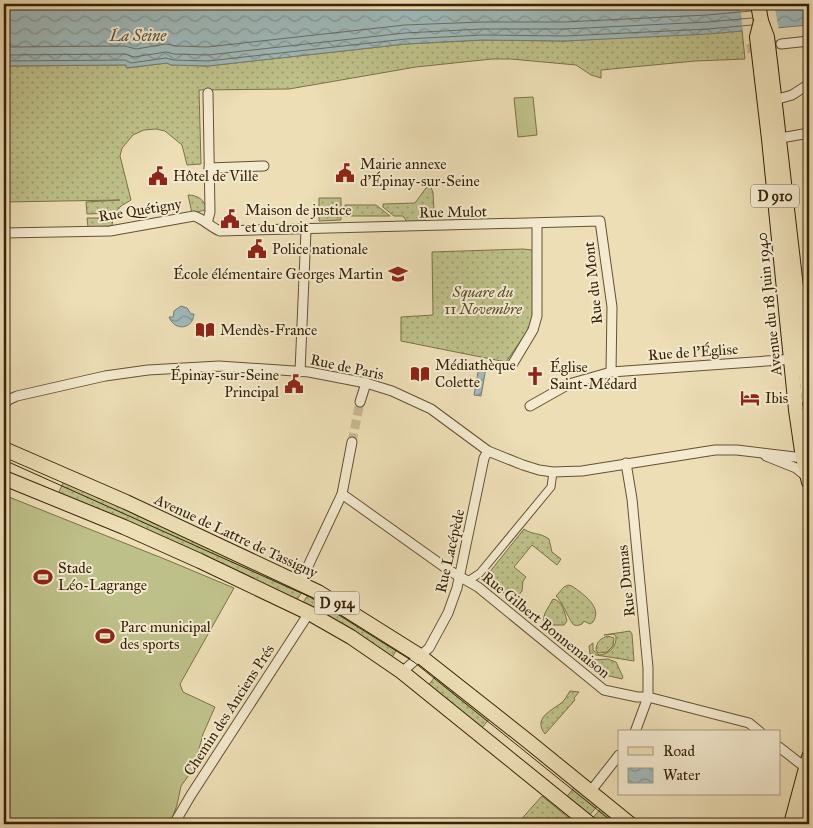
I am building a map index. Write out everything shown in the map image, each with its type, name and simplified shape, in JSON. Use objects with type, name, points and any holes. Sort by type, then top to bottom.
[{"type":"main road","name":"Avenue du 18 Juin 1940","points":[[758,4],[760,22],[757,38],[766,71],[770,101],[791,359],[804,396],[809,400]]},
{"type":"main road","name":"Avenue du 18 Juin 1940","points":[[774,139],[805,357],[806,460]]},
{"type":"main road","name":"Avenue de Lattre de Tassigny","points":[[4,449],[126,502],[318,592],[420,656],[545,754],[630,824]]},
{"type":"main road","name":"D 910","points":[[806,460],[809,480]]},
{"type":"main road","name":"D 914","points":[[4,478],[192,557],[309,613],[402,672],[590,824]]},
{"type":"main road","points":[[791,824],[808,762]]},
{"type":"main road","points":[[800,824],[809,798]]},
{"type":"street","points":[[782,44],[809,41]]},
{"type":"street","points":[[770,101],[792,95],[809,84]]},
{"type":"street","points":[[207,223],[210,212],[208,93]]},
{"type":"street","points":[[774,139],[809,133]]},
{"type":"street","points":[[210,168],[264,166]]},
{"type":"street","name":"Rue Quétigny","points":[[4,233],[110,231],[194,216],[220,231],[290,228],[306,230]]},
{"type":"street","name":"Rue Mulot","points":[[306,230],[600,221]]},
{"type":"street","name":"Rue du Mont","points":[[600,221],[612,307],[611,372]]},
{"type":"street","points":[[512,364],[533,330],[537,316],[537,224]]},
{"type":"street","points":[[300,372],[306,230]]},
{"type":"street","name":"Rue de l'Église","points":[[530,406],[569,384],[611,372],[805,357]]},
{"type":"street","name":"Rue de Paris","points":[[4,406],[8,400],[17,396],[105,376],[148,370],[219,366],[300,372],[366,383],[392,391],[431,409],[488,451],[539,470],[553,472],[582,470],[715,450],[759,453],[806,460]]},
{"type":"street","points":[[360,402],[366,383]]},
{"type":"street","points":[[300,583],[342,494],[352,442]]},
{"type":"street","name":"Rue Lacépède","points":[[402,672],[430,648],[448,614],[457,588],[484,458],[488,451]]},
{"type":"street","name":"Rue de Paris","points":[[759,453],[796,468],[809,480]]},
{"type":"street","name":"Rue Dumas","points":[[626,463],[647,650],[648,696]]},
{"type":"street","points":[[468,581],[480,573],[551,487],[553,472]]},
{"type":"street","name":"Rue Gilbert Bonnemaison","points":[[342,494],[459,577],[478,587],[604,690],[637,697],[648,696],[748,723],[757,730]]},
{"type":"street","name":"Chemin des Anciens Prés","points":[[174,824],[190,795],[309,613]]},
{"type":"street","points":[[636,730],[648,696]]},
{"type":"street","points":[[780,748],[808,762]]},
{"type":"street","points":[[590,792],[618,756]]},
{"type":"green space","points":[[742,30],[745,59],[695,61],[601,70],[601,78],[591,75],[576,65],[492,59],[416,67],[289,89],[199,90],[201,164],[187,165],[182,145],[165,131],[156,129],[144,130],[133,135],[122,148],[120,156],[131,200],[121,206],[115,213],[87,214],[86,202],[120,200],[4,202],[4,66],[126,65],[127,68],[167,63],[171,65],[208,66],[406,44],[482,40],[565,41]]},
{"type":"green space","points":[[533,97],[537,135],[518,137],[514,98]]},
{"type":"green space","points":[[429,184],[433,192],[434,212],[431,212],[431,215],[424,215],[425,221],[408,223],[403,216],[394,216],[383,207],[383,204],[415,203]]},
{"type":"green space","points":[[188,195],[200,199],[206,206],[206,210],[192,213]]},
{"type":"green space","points":[[319,198],[341,198],[341,220],[319,221]]},
{"type":"green space","points":[[345,205],[376,205],[390,216],[345,216]]},
{"type":"green space","points":[[87,218],[113,218],[112,226],[88,227]]},
{"type":"green space","name":"Square du 11 Novembre","points":[[533,250],[533,323],[506,362],[401,341],[401,317],[433,315],[432,252]]},
{"type":"green space","points":[[64,481],[304,589],[296,601],[57,496]]},
{"type":"green space","name":"Parc municipal des sports","points":[[4,495],[234,588],[180,684],[183,692],[215,707],[203,734],[194,768],[181,786],[170,824],[16,824],[4,816]]},
{"type":"green space","points":[[524,529],[549,539],[552,552],[561,559],[557,565],[532,545],[514,567],[526,577],[523,581],[522,591],[514,601],[485,578]]},
{"type":"green space","points":[[568,585],[581,593],[594,606],[595,616],[590,624],[584,621],[582,624],[574,625],[556,596]]},
{"type":"green space","points":[[310,592],[399,646],[391,659],[302,604]]},
{"type":"green space","points":[[553,599],[563,607],[567,621],[564,625],[552,625],[543,620]]},
{"type":"green space","points":[[630,631],[632,634],[634,661],[590,654],[589,646],[593,643],[593,650],[599,655],[606,653],[614,647],[616,636],[613,634],[604,635]]},
{"type":"green space","points":[[608,636],[614,638],[613,646],[607,652],[598,653],[596,647],[598,643],[601,639]]},
{"type":"green space","points":[[608,659],[616,662],[623,677],[622,679],[605,675],[591,663],[594,660]]},
{"type":"green space","points":[[438,673],[491,717],[480,730],[427,687]]},
{"type":"green space","points":[[570,691],[579,692],[574,698],[575,700],[545,734],[541,724],[544,716],[563,701]]},
{"type":"green space","points":[[576,785],[599,804],[588,817],[565,799]]},
{"type":"green space","points":[[542,796],[576,824],[517,824]]},
{"type":"green space","points":[[602,807],[623,824],[596,824],[591,820]]},
{"type":"water","name":"La Seine","points":[[4,4],[809,4],[809,25],[709,34],[565,41],[482,40],[406,44],[208,66],[171,65],[167,63],[126,68],[126,65],[4,66]]},
{"type":"water","points":[[181,306],[187,308],[191,314],[194,314],[191,323],[179,327],[169,317],[173,317],[174,311]]},
{"type":"water","points":[[480,361],[487,362],[481,396],[474,395]]},
{"type":"pier","points":[[740,4],[774,4],[779,30],[743,33]]},
{"type":"tunnel","points":[[747,49],[781,44]]},
{"type":"tunnel","points":[[352,442],[360,402]]},
{"type":"tram line","points":[[4,460],[310,597],[414,662],[615,824]]},
{"type":"place","name":"Mairie annexe d'Épinay-sur-Seine","points":[[345,173]]},
{"type":"place","name":"Hôtel de Ville","points":[[158,176]]},
{"type":"place","name":"Maison de justice et du droit","points":[[230,219]]},
{"type":"place","name":"Police nationale","points":[[257,249]]},
{"type":"place","name":"École élémentaire Georges Martin","points":[[398,274]]},
{"type":"place","name":"Mendès-France","points":[[205,330]]},
{"type":"place","name":"Médiathèque Colette","points":[[420,374]]},
{"type":"place","name":"Église Saint-Médard","points":[[535,376]]},
{"type":"place","name":"Épinay-sur-Seine Principal","points":[[294,384]]},
{"type":"place","name":"Ibis","points":[[750,398]]},
{"type":"place","name":"Stade Léo-Lagrange","points":[[43,577]]},
{"type":"place","name":"Parc municipal des sports","points":[[105,636]]}]
